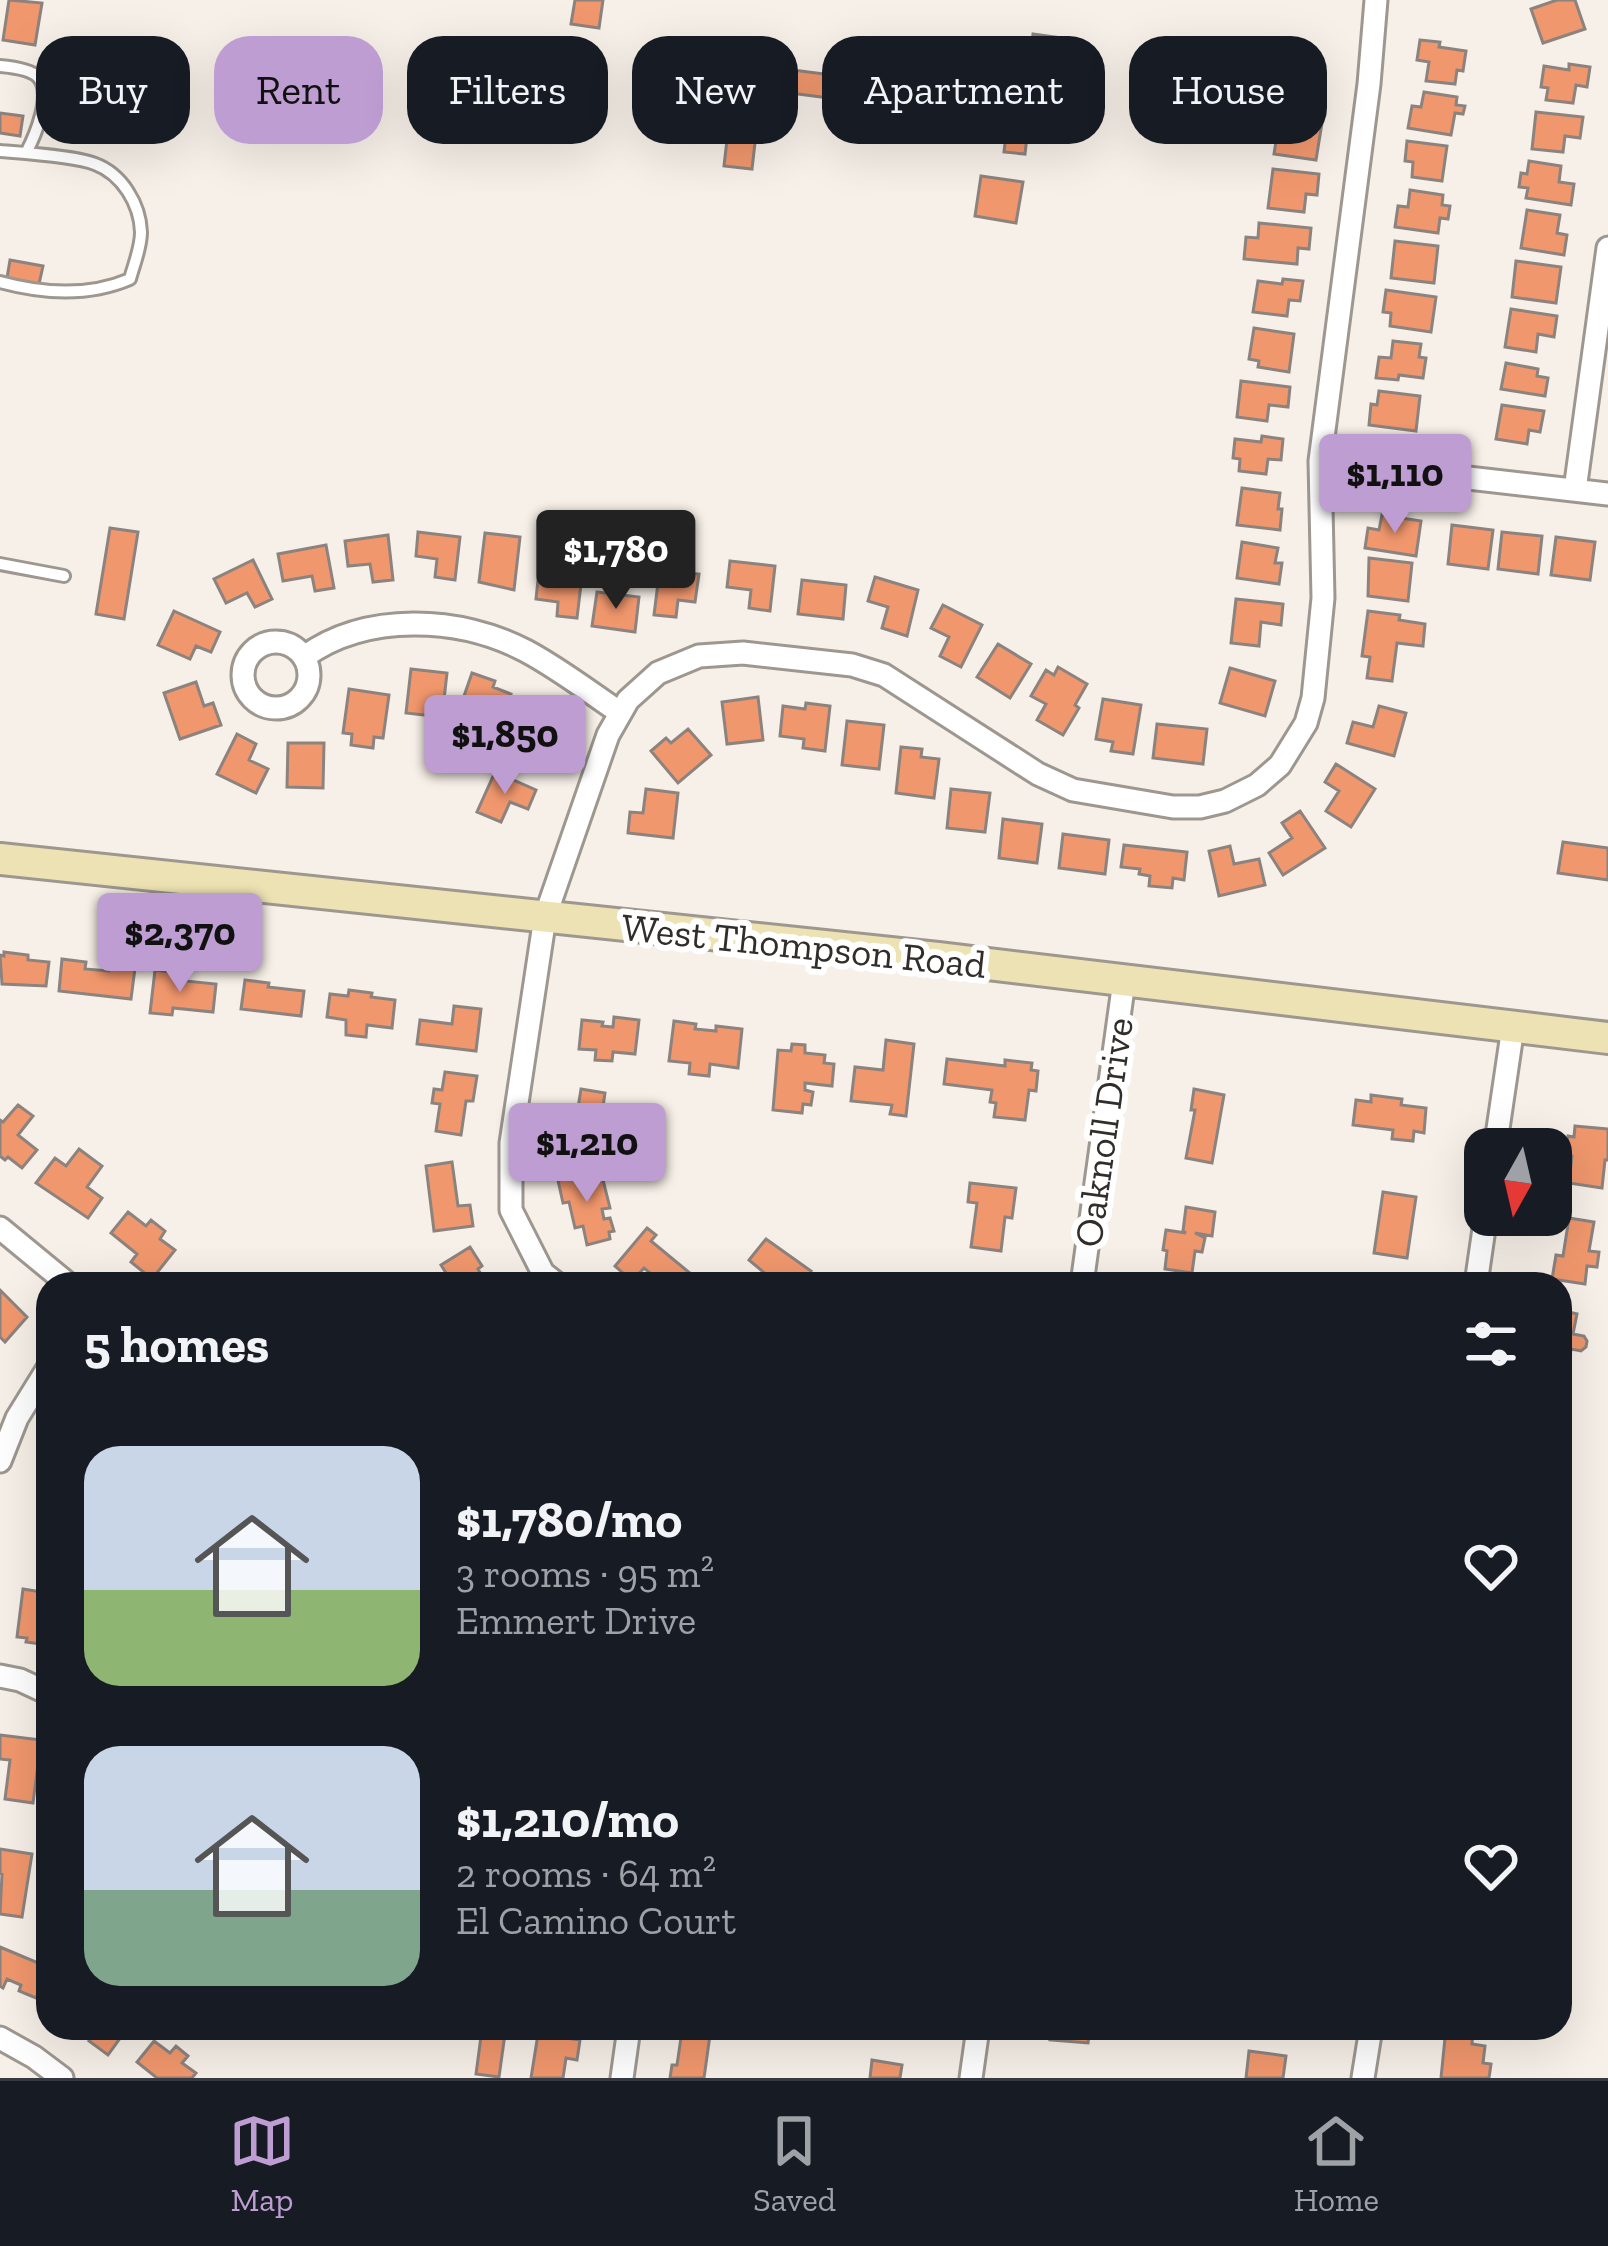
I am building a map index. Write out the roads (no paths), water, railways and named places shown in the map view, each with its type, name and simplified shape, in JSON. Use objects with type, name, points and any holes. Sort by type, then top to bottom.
[{"type":"main road","name":"West Thompson Road","points":[[0,859],[938,958],[1608,1038]]},
{"type":"street","points":[[542,1272],[511,1210],[511,1143],[545,917],[608,735],[619,712],[648,681],[670,666],[699,656],[743,652],[852,665],[904,685],[1038,774],[1073,790],[1173,807],[1226,801],[1257,785],[1280,765],[1298,739],[1310,710],[1323,598],[1320,461],[1376,0]]},
{"type":"street","points":[[1575,490],[1608,248]]},
{"type":"street","points":[[1320,461],[1608,494]]},
{"type":"street","points":[[304,657],[322,645],[372,629],[434,624],[460,628],[527,651],[619,712]]},
{"type":"street","name":"Oaknoll Drive","points":[[1084,1272],[1124,981]]},
{"type":"street","points":[[1498,1128],[1513,1027]]},
{"type":"street","points":[[0,1228],[53,1272]]},
{"type":"street","points":[[1478,1272],[1483,1236]]},
{"type":"street","points":[[0,1461],[17,1418],[36,1387]]},
{"type":"street","points":[[0,1676],[36,1687]]},
{"type":"street","points":[[0,2038],[62,2078]]},
{"type":"street","points":[[622,2078],[627,2040]]},
{"type":"street","points":[[971,2078],[976,2040]]},
{"type":"street","points":[[1364,2078],[1369,2040]]},
{"type":"lane","points":[[0,66],[34,73],[42,83],[36,135],[26,153]]},
{"type":"lane","points":[[0,151],[95,164],[118,178],[136,205],[141,227],[130,279],[109,288],[28,290],[0,282]]},
{"type":"lane","points":[[0,564],[64,576]]}]
